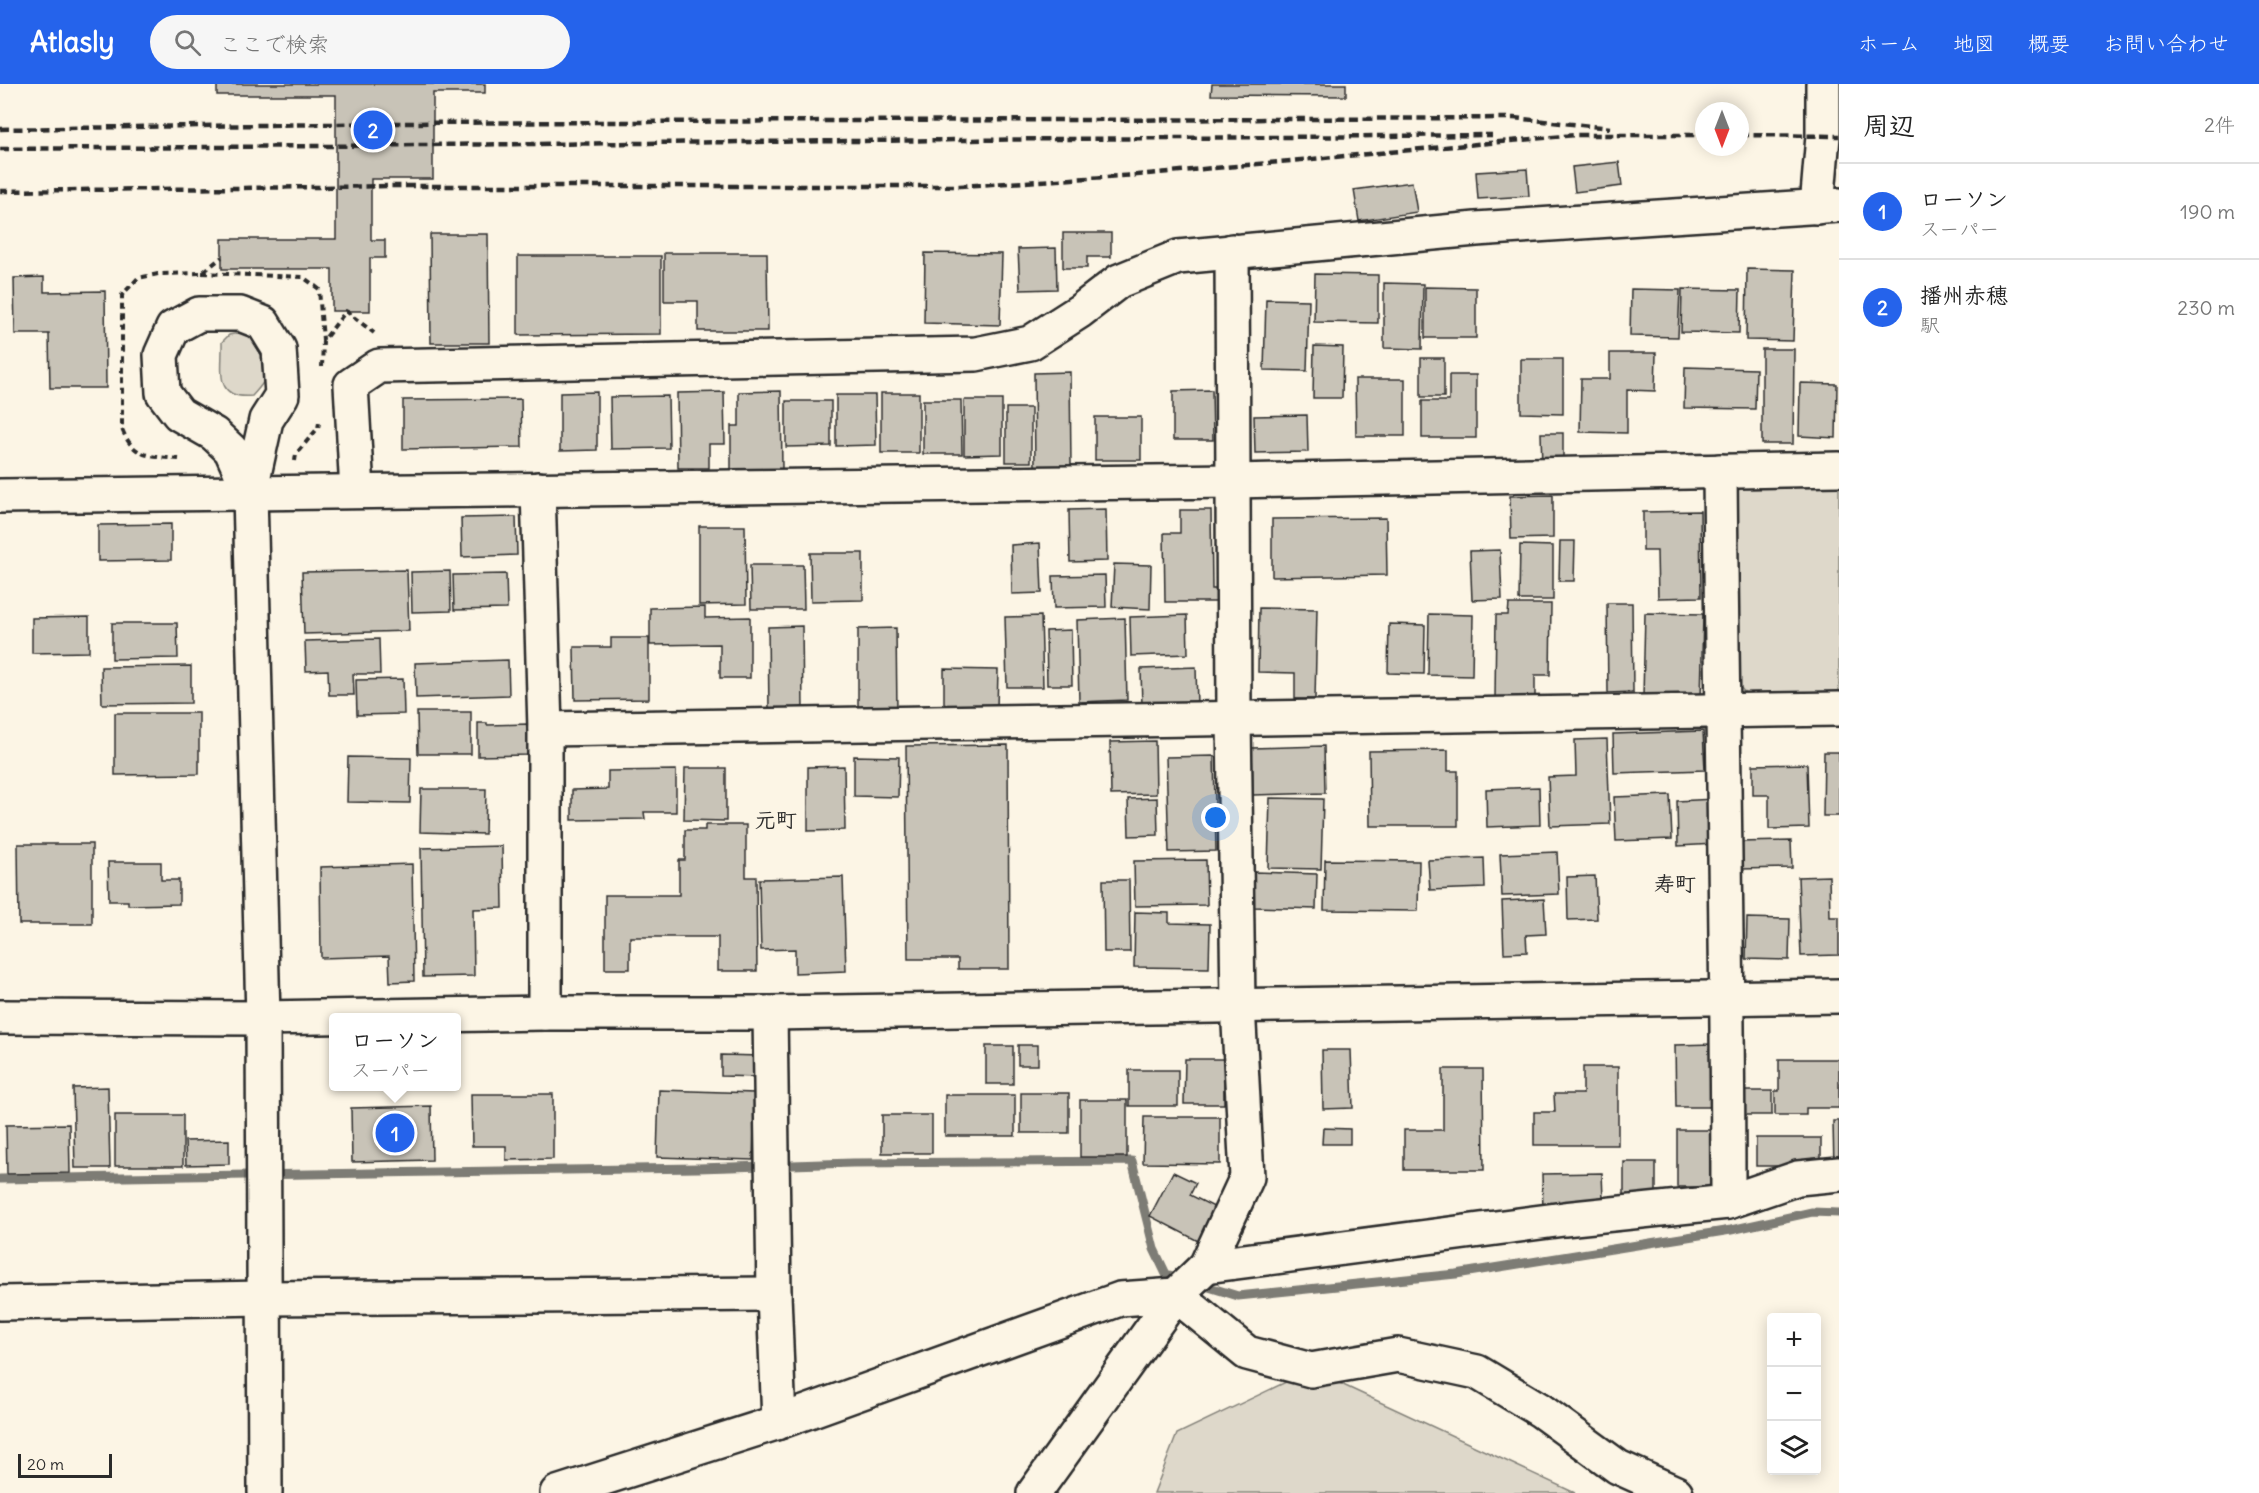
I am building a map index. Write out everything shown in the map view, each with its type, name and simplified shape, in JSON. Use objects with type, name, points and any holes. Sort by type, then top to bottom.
[{"type":"street","points":[[357,491],[351,385],[379,366],[976,354],[1030,343],[1080,311],[1119,281],[1178,257],[1476,229],[1828,206],[1823,136],[1823,84]]},
{"type":"street","points":[[1034,1493],[1176,1295],[1206,1266],[1247,1177],[1238,1005],[1232,251]]},
{"type":"street","points":[[250,493],[231,450],[214,434],[180,414],[163,393],[161,355],[173,328],[199,314],[240,314],[263,323],[279,349],[282,394],[266,420],[250,493],[263,1018],[265,1493]]},
{"type":"street","points":[[0,496],[1233,481],[1839,469]]},
{"type":"street","points":[[1720,471],[1728,998],[1728,1202]]},
{"type":"street","points":[[538,489],[545,729],[545,1013]]},
{"type":"street","points":[[545,729],[1839,709]]},
{"type":"street","points":[[461,1014],[770,1013],[1839,996]]},
{"type":"street","points":[[770,1013],[774,1294],[779,1422]]},
{"type":"street","points":[[0,1017],[329,1017]]},
{"type":"street","points":[[1206,1266],[1564,1218],[1728,1202],[1798,1178],[1839,1174]]},
{"type":"street","points":[[0,1304],[265,1298],[774,1294]]},
{"type":"street","points":[[557,1493],[779,1422],[1120,1299],[1176,1295],[1247,1353],[1311,1370],[1398,1355],[1477,1372],[1540,1410],[1617,1467],[1676,1493]]},
{"type":"path","points":[[202,273],[303,277],[319,289],[323,341]]},
{"type":"path","points":[[346,311],[382,340]]},
{"type":"shaded area","points":[[239,333],[258,342],[265,354],[266,376],[252,396],[231,393],[223,381],[222,342],[229,335]]},
{"type":"shaded area","points":[[1744,485],[1839,485],[1839,698],[1752,700],[1738,685],[1732,496]]},
{"type":"shaded area","points":[[1311,1370],[1575,1493],[1154,1493],[1177,1434]]},
{"type":"building","points":[[217,84],[485,84],[485,93],[433,93],[433,179],[371,179],[371,240],[385,240],[385,258],[370,258],[370,311],[332,311],[332,269],[222,269],[222,239],[336,239],[336,95],[217,95]]},
{"type":"building","points":[[1212,84],[1346,84],[1346,96],[1211,95]]},
{"type":"building","points":[[1619,162],[1622,186],[1575,192],[1572,167]]},
{"type":"building","points":[[1527,169],[1529,196],[1478,199],[1476,172]]},
{"type":"building","points":[[1412,182],[1417,212],[1359,221],[1354,190]]},
{"type":"building","points":[[1063,233],[1111,233],[1111,257],[1087,257],[1087,268],[1063,268]]},
{"type":"building","points":[[430,234],[488,234],[489,343],[431,343]]},
{"type":"building","points":[[1056,248],[1057,289],[1020,290],[1018,249]]},
{"type":"building","points":[[664,253],[767,253],[768,331],[698,331],[698,301],[664,301]]},
{"type":"building","points":[[925,253],[1002,254],[1000,325],[924,323]]},
{"type":"building","points":[[518,256],[661,256],[661,334],[518,335]]},
{"type":"building","points":[[1747,269],[1795,270],[1793,341],[1746,340]]},
{"type":"building","points":[[1315,274],[1378,275],[1378,323],[1314,322]]},
{"type":"building","points":[[44,277],[44,292],[105,291],[106,388],[50,388],[49,334],[15,334],[14,278]]},
{"type":"building","points":[[1384,283],[1423,284],[1422,349],[1384,348]]},
{"type":"building","points":[[1425,287],[1476,288],[1476,338],[1425,338]]},
{"type":"building","points":[[1631,289],[1680,290],[1678,337],[1630,336]]},
{"type":"building","points":[[1682,289],[1740,290],[1739,333],[1681,332]]},
{"type":"building","points":[[1266,299],[1309,300],[1307,371],[1264,370]]},
{"type":"building","points":[[1314,346],[1343,347],[1342,398],[1313,398]]},
{"type":"building","points":[[1762,349],[1794,349],[1793,444],[1762,444]]},
{"type":"building","points":[[1610,353],[1656,353],[1655,391],[1627,390],[1627,433],[1580,432],[1581,379],[1610,379]]},
{"type":"building","points":[[1421,358],[1444,358],[1444,397],[1421,397]]},
{"type":"building","points":[[1521,359],[1563,359],[1563,414],[1521,413]]},
{"type":"building","points":[[1685,367],[1756,369],[1755,409],[1684,408]]},
{"type":"building","points":[[1070,372],[1071,467],[1035,468],[1034,373]]},
{"type":"building","points":[[1449,375],[1476,375],[1476,438],[1422,438],[1422,401],[1449,401]]},
{"type":"building","points":[[1355,379],[1405,379],[1405,436],[1356,436]]},
{"type":"building","points":[[1800,383],[1837,384],[1836,438],[1799,436]]},
{"type":"building","points":[[1212,390],[1213,440],[1173,440],[1173,391]]},
{"type":"building","points":[[781,391],[782,469],[731,469],[731,426],[739,426],[739,392]]},
{"type":"building","points":[[597,392],[597,450],[560,451],[560,393]]},
{"type":"building","points":[[724,392],[725,444],[709,444],[709,468],[678,468],[677,393]]},
{"type":"building","points":[[881,393],[919,393],[919,453],[881,453]]},
{"type":"building","points":[[836,395],[875,395],[876,445],[836,446]]},
{"type":"building","points":[[668,396],[669,448],[611,449],[610,397]]},
{"type":"building","points":[[521,399],[522,447],[403,449],[403,400]]},
{"type":"building","points":[[923,400],[961,400],[962,454],[923,454]]},
{"type":"building","points":[[964,400],[1002,400],[1002,454],[964,455]]},
{"type":"building","points":[[786,401],[831,401],[831,446],[786,447]]},
{"type":"building","points":[[1006,408],[1031,408],[1031,462],[1006,462]]},
{"type":"building","points":[[1307,415],[1308,452],[1255,453],[1254,416]]},
{"type":"building","points":[[1095,417],[1141,417],[1141,460],[1095,460]]},
{"type":"building","points":[[1541,433],[1563,433],[1563,465],[1542,465]]},
{"type":"building","points":[[1553,495],[1553,538],[1511,539],[1510,496]]},
{"type":"building","points":[[1106,509],[1107,561],[1070,562],[1069,510]]},
{"type":"building","points":[[1180,510],[1211,510],[1212,589],[1217,589],[1217,602],[1165,602],[1164,533],[1180,533]]},
{"type":"building","points":[[1700,511],[1701,597],[1658,598],[1657,551],[1643,551],[1643,512]]},
{"type":"building","points":[[516,517],[517,555],[462,557],[461,518]]},
{"type":"building","points":[[1386,518],[1387,575],[1272,577],[1272,519]]},
{"type":"building","points":[[171,524],[171,560],[98,561],[98,525]]},
{"type":"building","points":[[699,526],[745,526],[746,604],[699,605]]},
{"type":"building","points":[[1560,541],[1575,541],[1574,581],[1559,581]]},
{"type":"building","points":[[1040,543],[1042,593],[1012,594],[1011,545]]},
{"type":"building","points":[[1520,545],[1553,546],[1553,600],[1519,600]]},
{"type":"building","points":[[1500,550],[1502,599],[1472,600],[1470,551]]},
{"type":"building","points":[[810,553],[863,553],[863,600],[811,601]]},
{"type":"building","points":[[1114,564],[1151,565],[1150,609],[1112,607]]},
{"type":"building","points":[[750,565],[803,565],[804,609],[751,609]]},
{"type":"building","points":[[407,570],[409,631],[304,634],[302,572]]},
{"type":"building","points":[[450,571],[451,611],[412,612],[411,572]]},
{"type":"building","points":[[506,574],[507,609],[454,610],[453,575]]},
{"type":"building","points":[[1105,575],[1106,607],[1054,608],[1053,576]]},
{"type":"building","points":[[1607,603],[1632,603],[1633,692],[1608,693]]},
{"type":"building","points":[[1509,604],[1551,604],[1550,675],[1535,675],[1535,701],[1495,700],[1496,615],[1508,615]]},
{"type":"building","points":[[705,607],[705,618],[750,617],[750,678],[720,678],[720,644],[650,645],[650,608]]},
{"type":"building","points":[[1259,608],[1317,609],[1315,699],[1295,699],[1295,673],[1258,672]]},
{"type":"building","points":[[1645,613],[1703,614],[1701,699],[1643,697]]},
{"type":"building","points":[[1429,614],[1473,615],[1472,676],[1428,675]]},
{"type":"building","points":[[1187,615],[1188,654],[1131,656],[1130,617]]},
{"type":"building","points":[[1041,616],[1043,687],[1007,687],[1005,617]]},
{"type":"building","points":[[89,617],[89,652],[32,653],[32,618]]},
{"type":"building","points":[[1125,618],[1127,700],[1079,702],[1077,620]]},
{"type":"building","points":[[112,623],[177,623],[178,658],[112,659]]},
{"type":"building","points":[[1389,624],[1425,625],[1424,674],[1388,673]]},
{"type":"building","points":[[802,626],[803,711],[769,711],[768,627]]},
{"type":"building","points":[[896,628],[897,712],[858,712],[858,629]]},
{"type":"building","points":[[1071,630],[1072,685],[1047,685],[1046,631]]},
{"type":"building","points":[[611,638],[649,638],[649,699],[575,700],[574,647],[611,647]]},
{"type":"building","points":[[379,639],[380,674],[353,674],[354,695],[329,695],[328,670],[306,671],[305,641]]},
{"type":"building","points":[[508,660],[509,695],[416,698],[415,663]]},
{"type":"building","points":[[191,666],[191,703],[102,704],[101,667]]},
{"type":"building","points":[[1196,667],[1197,706],[1142,707],[1141,669]]},
{"type":"building","points":[[944,669],[998,670],[997,708],[944,707]]},
{"type":"building","points":[[403,679],[404,714],[357,715],[356,680]]},
{"type":"building","points":[[417,712],[471,712],[471,754],[418,754]]},
{"type":"building","points":[[115,713],[199,713],[199,774],[115,775]]},
{"type":"building","points":[[478,723],[487,723],[487,725],[528,724],[528,755],[478,756]]},
{"type":"building","points":[[1703,731],[1705,770],[1614,773],[1613,734]]},
{"type":"building","points":[[1607,739],[1610,824],[1550,826],[1548,777],[1576,776],[1575,740]]},
{"type":"building","points":[[1155,741],[1156,794],[1111,795],[1110,742]]},
{"type":"building","points":[[1008,745],[1009,969],[958,969],[958,959],[908,959],[906,746]]},
{"type":"building","points":[[1324,746],[1325,793],[1253,795],[1252,748]]},
{"type":"building","points":[[1448,750],[1448,771],[1458,771],[1458,826],[1370,826],[1369,751]]},
{"type":"building","points":[[1824,752],[1839,752],[1839,816],[1823,816]]},
{"type":"building","points":[[854,756],[899,757],[898,797],[854,796]]},
{"type":"building","points":[[1214,756],[1216,851],[1169,852],[1166,757]]},
{"type":"building","points":[[348,757],[411,758],[410,803],[347,802]]},
{"type":"building","points":[[1807,764],[1809,828],[1769,829],[1769,795],[1753,795],[1753,765]]},
{"type":"building","points":[[844,766],[845,830],[808,831],[808,767]]},
{"type":"building","points":[[685,768],[726,768],[726,821],[684,820]]},
{"type":"building","points":[[676,770],[676,812],[644,812],[645,819],[572,820],[572,790],[608,789],[608,771]]},
{"type":"building","points":[[1539,787],[1540,825],[1487,827],[1486,789]]},
{"type":"building","points":[[421,789],[486,789],[485,834],[420,832]]},
{"type":"building","points":[[1670,795],[1672,839],[1616,841],[1614,797]]},
{"type":"building","points":[[1157,798],[1158,835],[1129,836],[1128,799]]},
{"type":"building","points":[[1270,798],[1323,799],[1321,869],[1268,868]]},
{"type":"building","points":[[1714,799],[1715,844],[1678,846],[1677,801]]},
{"type":"building","points":[[705,825],[746,825],[746,877],[756,877],[757,971],[718,971],[718,937],[630,937],[630,969],[605,969],[605,895],[679,895],[679,860],[685,860],[685,830],[705,830]]},
{"type":"building","points":[[1791,841],[1792,868],[1740,869],[1739,842]]},
{"type":"building","points":[[18,844],[92,844],[92,924],[19,924]]},
{"type":"building","points":[[502,846],[503,908],[473,909],[474,976],[423,977],[421,848]]},
{"type":"building","points":[[1557,852],[1559,894],[1502,896],[1500,854]]},
{"type":"building","points":[[1484,858],[1485,888],[1430,890],[1428,860]]},
{"type":"building","points":[[1206,860],[1207,905],[1135,906],[1134,861]]},
{"type":"building","points":[[1325,860],[1419,861],[1418,911],[1324,910]]},
{"type":"building","points":[[108,862],[161,862],[161,880],[179,880],[179,904],[128,905],[128,901],[109,901]]},
{"type":"building","points":[[412,864],[414,981],[390,982],[389,956],[321,958],[320,867]]},
{"type":"building","points":[[1254,872],[1317,874],[1316,909],[1253,907]]},
{"type":"building","points":[[1595,876],[1597,919],[1568,920],[1567,877]]},
{"type":"building","points":[[1829,876],[1830,917],[1839,917],[1839,955],[1801,956],[1798,877]]},
{"type":"building","points":[[843,877],[846,971],[795,973],[795,949],[761,950],[759,879]]},
{"type":"building","points":[[1103,880],[1129,880],[1130,952],[1104,952]]},
{"type":"building","points":[[1544,899],[1546,934],[1526,935],[1527,952],[1504,953],[1502,901]]},
{"type":"building","points":[[1135,912],[1169,913],[1169,923],[1210,924],[1209,968],[1134,967]]},
{"type":"building","points":[[1747,918],[1790,919],[1789,960],[1746,959]]},
{"type":"building","points":[[1713,1044],[1714,1107],[1676,1107],[1675,1045]]},
{"type":"building","points":[[1018,1045],[1038,1045],[1038,1065],[1018,1065]]},
{"type":"building","points":[[986,1046],[1013,1046],[1013,1084],[986,1084]]},
{"type":"building","points":[[1322,1050],[1351,1050],[1353,1108],[1323,1109]]},
{"type":"building","points":[[721,1055],[760,1056],[760,1077],[721,1076]]},
{"type":"building","points":[[1185,1059],[1224,1059],[1224,1104],[1184,1104]]},
{"type":"building","points":[[1779,1059],[1839,1059],[1839,1108],[1806,1108],[1806,1115],[1775,1115],[1775,1091],[1779,1091]]},
{"type":"building","points":[[1583,1067],[1618,1067],[1618,1145],[1534,1145],[1534,1112],[1555,1112],[1554,1094],[1583,1094]]},
{"type":"building","points":[[1443,1069],[1483,1069],[1484,1170],[1404,1170],[1404,1130],[1443,1130]]},
{"type":"building","points":[[1129,1070],[1178,1070],[1178,1106],[1129,1106]]},
{"type":"building","points":[[108,1087],[110,1168],[75,1168],[73,1088]]},
{"type":"building","points":[[659,1090],[755,1093],[753,1160],[657,1157]]},
{"type":"building","points":[[1745,1091],[1772,1091],[1772,1115],[1745,1115]]},
{"type":"building","points":[[1021,1093],[1069,1093],[1069,1133],[1021,1133]]},
{"type":"building","points":[[471,1094],[553,1094],[553,1159],[506,1160],[506,1146],[472,1146]]},
{"type":"building","points":[[945,1095],[1015,1095],[1015,1136],[945,1136]]},
{"type":"building","points":[[1080,1100],[1127,1100],[1127,1157],[1080,1157]]},
{"type":"building","points":[[431,1106],[432,1160],[352,1162],[351,1108]]},
{"type":"building","points":[[115,1115],[183,1115],[183,1166],[115,1166]]},
{"type":"building","points":[[882,1115],[932,1115],[932,1153],[882,1153]]},
{"type":"building","points":[[1144,1117],[1220,1117],[1220,1164],[1143,1163]]},
{"type":"building","points":[[1833,1121],[1839,1121],[1839,1169],[1834,1169]]},
{"type":"building","points":[[69,1124],[70,1173],[7,1174],[6,1125]]},
{"type":"building","points":[[1323,1128],[1350,1129],[1350,1144],[1322,1144]]},
{"type":"building","points":[[1677,1130],[1713,1130],[1713,1187],[1677,1187]]},
{"type":"building","points":[[1756,1138],[1821,1138],[1821,1180],[1782,1166],[1756,1166]]},
{"type":"building","points":[[229,1140],[229,1164],[186,1165],[185,1141]]},
{"type":"building","points":[[1624,1162],[1656,1162],[1656,1206],[1624,1206]]},
{"type":"building","points":[[1173,1172],[1196,1183],[1190,1195],[1216,1208],[1198,1241],[1150,1216]]},
{"type":"building","points":[[1602,1173],[1603,1199],[1584,1199],[1584,1209],[1543,1210],[1542,1174]]},
{"type":"waterway","points":[[0,1179],[698,1168],[852,1163],[1132,1161],[1154,1249],[1166,1274],[1183,1279]]},
{"type":"waterway","points":[[1199,1284],[1238,1296],[1456,1274],[1731,1230],[1812,1212],[1839,1213]]},
{"type":"railway","points":[[0,129],[397,123],[1514,118],[1610,128]]},
{"type":"railway","points":[[0,149],[1492,135]]},
{"type":"railway","points":[[0,191],[396,186],[960,186],[1137,175],[1576,135],[1695,135]]},
{"type":"railway","points":[[1749,135],[1839,136]]},
{"type":"place","name":"播州赤穂","points":[[373,130]]},
{"type":"place","name":"ローソン","points":[[395,1133]]},
{"type":"district","name":"元町","points":[[776,820]]},
{"type":"district","name":"寿町","points":[[1675,884]]}]
